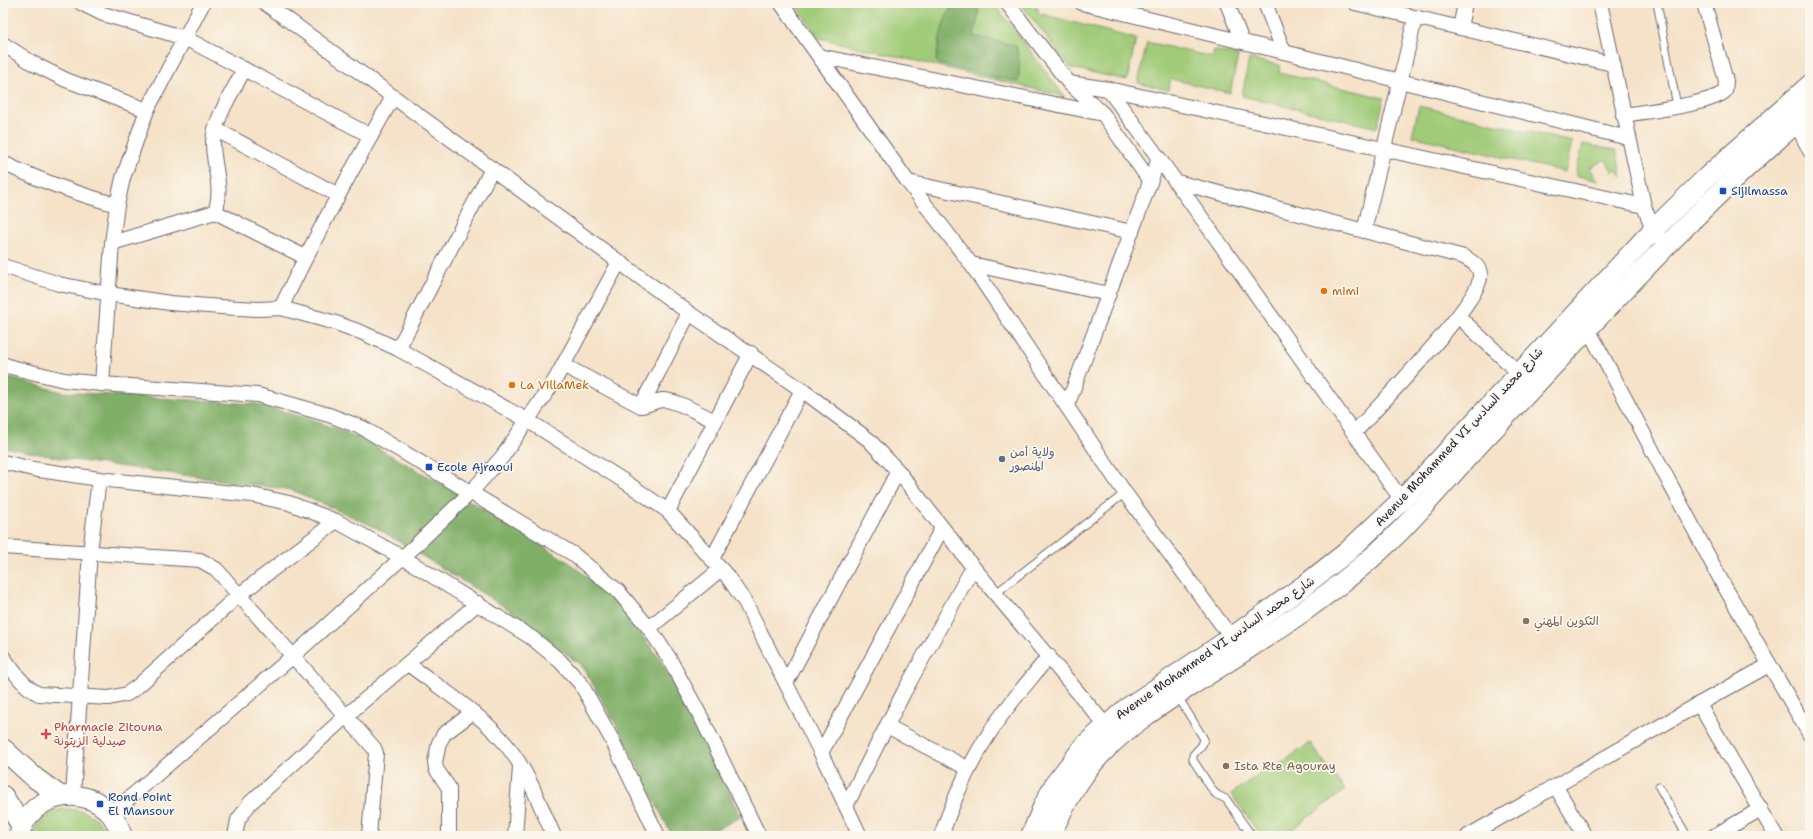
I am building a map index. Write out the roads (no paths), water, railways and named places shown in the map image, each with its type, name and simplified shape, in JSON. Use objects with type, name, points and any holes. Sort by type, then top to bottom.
[{"type":"main road","name":"Avenue Mohammed VI شارع محمد السادس","points":[[1050,836],[1062,810],[1077,784],[1104,751],[1111,732],[1149,692],[1237,645],[1342,583],[1400,531],[1667,246],[1798,113],[1810,85]]},
{"type":"main road","name":"Avenue Mohammed VI شارع محمد السادس","points":[[1031,836],[1055,784],[1086,744],[1143,718],[1177,695],[1305,585],[1347,552],[1402,500],[1653,230],[1708,177],[1798,113]]},
{"type":"main road","points":[[3,749],[35,778],[66,796]]},
{"type":"main road","points":[[3,796],[20,831]]},
{"type":"main road","points":[[20,831],[28,816],[37,807],[48,800],[66,796],[87,798],[100,804],[111,814],[118,825],[122,836]]},
{"type":"street","points":[[81,3],[104,14],[185,38],[371,136]]},
{"type":"street","points":[[102,384],[112,243],[117,205],[124,178],[147,110],[203,3]]},
{"type":"street","points":[[265,3],[689,313],[751,353],[869,440],[898,471],[973,567],[1111,732]]},
{"type":"street","points":[[781,3],[908,182],[971,264],[1125,493],[1237,645]]},
{"type":"street","points":[[1006,3],[1069,83],[1103,114],[1150,180]]},
{"type":"street","points":[[1082,3],[1242,41],[1400,82],[1628,138]]},
{"type":"street","points":[[1227,3],[1242,41]]},
{"type":"street","points":[[1265,3],[1284,52]]},
{"type":"street","points":[[1355,3],[1415,19],[1460,28],[1612,64]]},
{"type":"street","points":[[1460,28],[1465,3]]},
{"type":"street","points":[[1600,3],[1623,115],[1644,206],[1653,230],[1667,246]]},
{"type":"street","points":[[1623,115],[1677,106],[1716,96],[1725,91],[1726,81],[1704,3]]},
{"type":"street","points":[[1364,231],[1415,19]]},
{"type":"street","points":[[3,44],[34,64],[66,80],[147,110]]},
{"type":"street","points":[[819,56],[1103,114]]},
{"type":"street","points":[[215,212],[220,196],[214,156],[215,129],[244,69]]},
{"type":"street","points":[[1069,83],[1108,89],[1644,206]]},
{"type":"street","points":[[1108,89],[1177,182],[1402,500]]},
{"type":"street","points":[[281,308],[305,257],[338,194],[393,97]]},
{"type":"street","points":[[1798,113],[1810,151]]},
{"type":"street","points":[[215,129],[338,194]]},
{"type":"street","points":[[1067,406],[1159,158]]},
{"type":"street","points":[[3,164],[38,180],[77,194],[117,205]]},
{"type":"street","points":[[398,349],[492,169]]},
{"type":"street","points":[[908,182],[1132,232]]},
{"type":"street","points":[[1177,182],[1464,258],[1474,263],[1479,270],[1481,278],[1459,317],[1354,433]]},
{"type":"street","points":[[112,243],[215,212],[305,257]]},
{"type":"street","points":[[111,814],[293,656],[471,492],[502,457],[555,380],[619,262]]},
{"type":"street","points":[[971,264],[1109,294]]},
{"type":"street","points":[[3,266],[59,284],[109,294],[170,303],[258,309],[281,308],[343,325],[398,349],[527,420],[604,468],[668,511],[716,564],[745,602],[821,753],[860,836]]},
{"type":"street","points":[[1579,309],[1588,330],[1722,582],[1810,735]]},
{"type":"street","points":[[641,406],[689,313]]},
{"type":"street","points":[[1459,317],[1519,373]]},
{"type":"street","points":[[668,511],[751,353]]},
{"type":"street","points":[[3,364],[64,380],[258,395],[293,403],[363,428],[573,554],[618,590],[649,628],[669,658],[702,719],[759,836]]},
{"type":"street","points":[[563,365],[641,406],[649,405],[656,401],[671,401],[715,421]]},
{"type":"street","points":[[649,628],[716,564],[802,390]]},
{"type":"street","points":[[3,462],[33,469],[99,479],[252,495],[289,503],[336,521],[402,556],[532,638],[560,661],[581,684],[611,738],[658,836]]},
{"type":"street","points":[[786,683],[898,471]]},
{"type":"street","points":[[66,796],[78,696],[90,552],[99,479]]},
{"type":"street","points":[[3,656],[25,685],[32,691],[47,696],[108,698],[127,694],[138,686],[239,595],[336,521]]},
{"type":"street","points":[[821,753],[942,528]]},
{"type":"street","points":[[3,547],[200,560],[216,569],[371,744],[376,753],[369,836]]},
{"type":"street","points":[[846,806],[887,726],[973,567]]},
{"type":"street","points":[[235,836],[238,820],[250,803],[346,716],[478,603]]},
{"type":"street","points":[[941,836],[951,806],[969,769],[993,728],[1049,656]]},
{"type":"street","points":[[408,664],[472,713],[502,739],[520,764],[554,836]]},
{"type":"street","points":[[1468,836],[1769,665]]},
{"type":"street","points":[[1699,704],[1776,836]]},
{"type":"street","points":[[448,836],[449,788],[436,769],[435,762],[439,743],[444,734],[472,713]]},
{"type":"street","points":[[887,726],[969,769]]},
{"type":"street","points":[[515,836],[520,764]]},
{"type":"street","points":[[1556,787],[1585,836]]},
{"type":"street","points":[[1714,836],[1761,809]]},
{"type":"lane","points":[[1657,3],[1677,106]]},
{"type":"lane","points":[[996,593],[1125,493]]},
{"type":"lane","points":[[1177,695],[1204,739],[1202,745],[1193,755],[1193,760],[1213,791],[1217,795],[1226,799],[1252,836]]},
{"type":"lane","points":[[1659,787],[1687,836]]},
{"type":"place","name":"Sijilmassa","points":[[1723,191]]},
{"type":"place","name":"mimi","points":[[1324,291]]},
{"type":"place","name":"La VillaMek","points":[[512,385]]},
{"type":"place","name":"ولاية أمن المنصور","points":[[1002,459]]},
{"type":"place","name":"Ecole Ajraoui","points":[[429,467]]},
{"type":"place","name":"التكوين المهني","points":[[1526,621]]},
{"type":"place","name":"Pharmacie Zitouna صيدلية الزيتونة","points":[[46,734]]},
{"type":"place","name":"Ista Rte Agouray","points":[[1226,766]]},
{"type":"place","name":"Rond Point El Mansour","points":[[100,804]]}]
